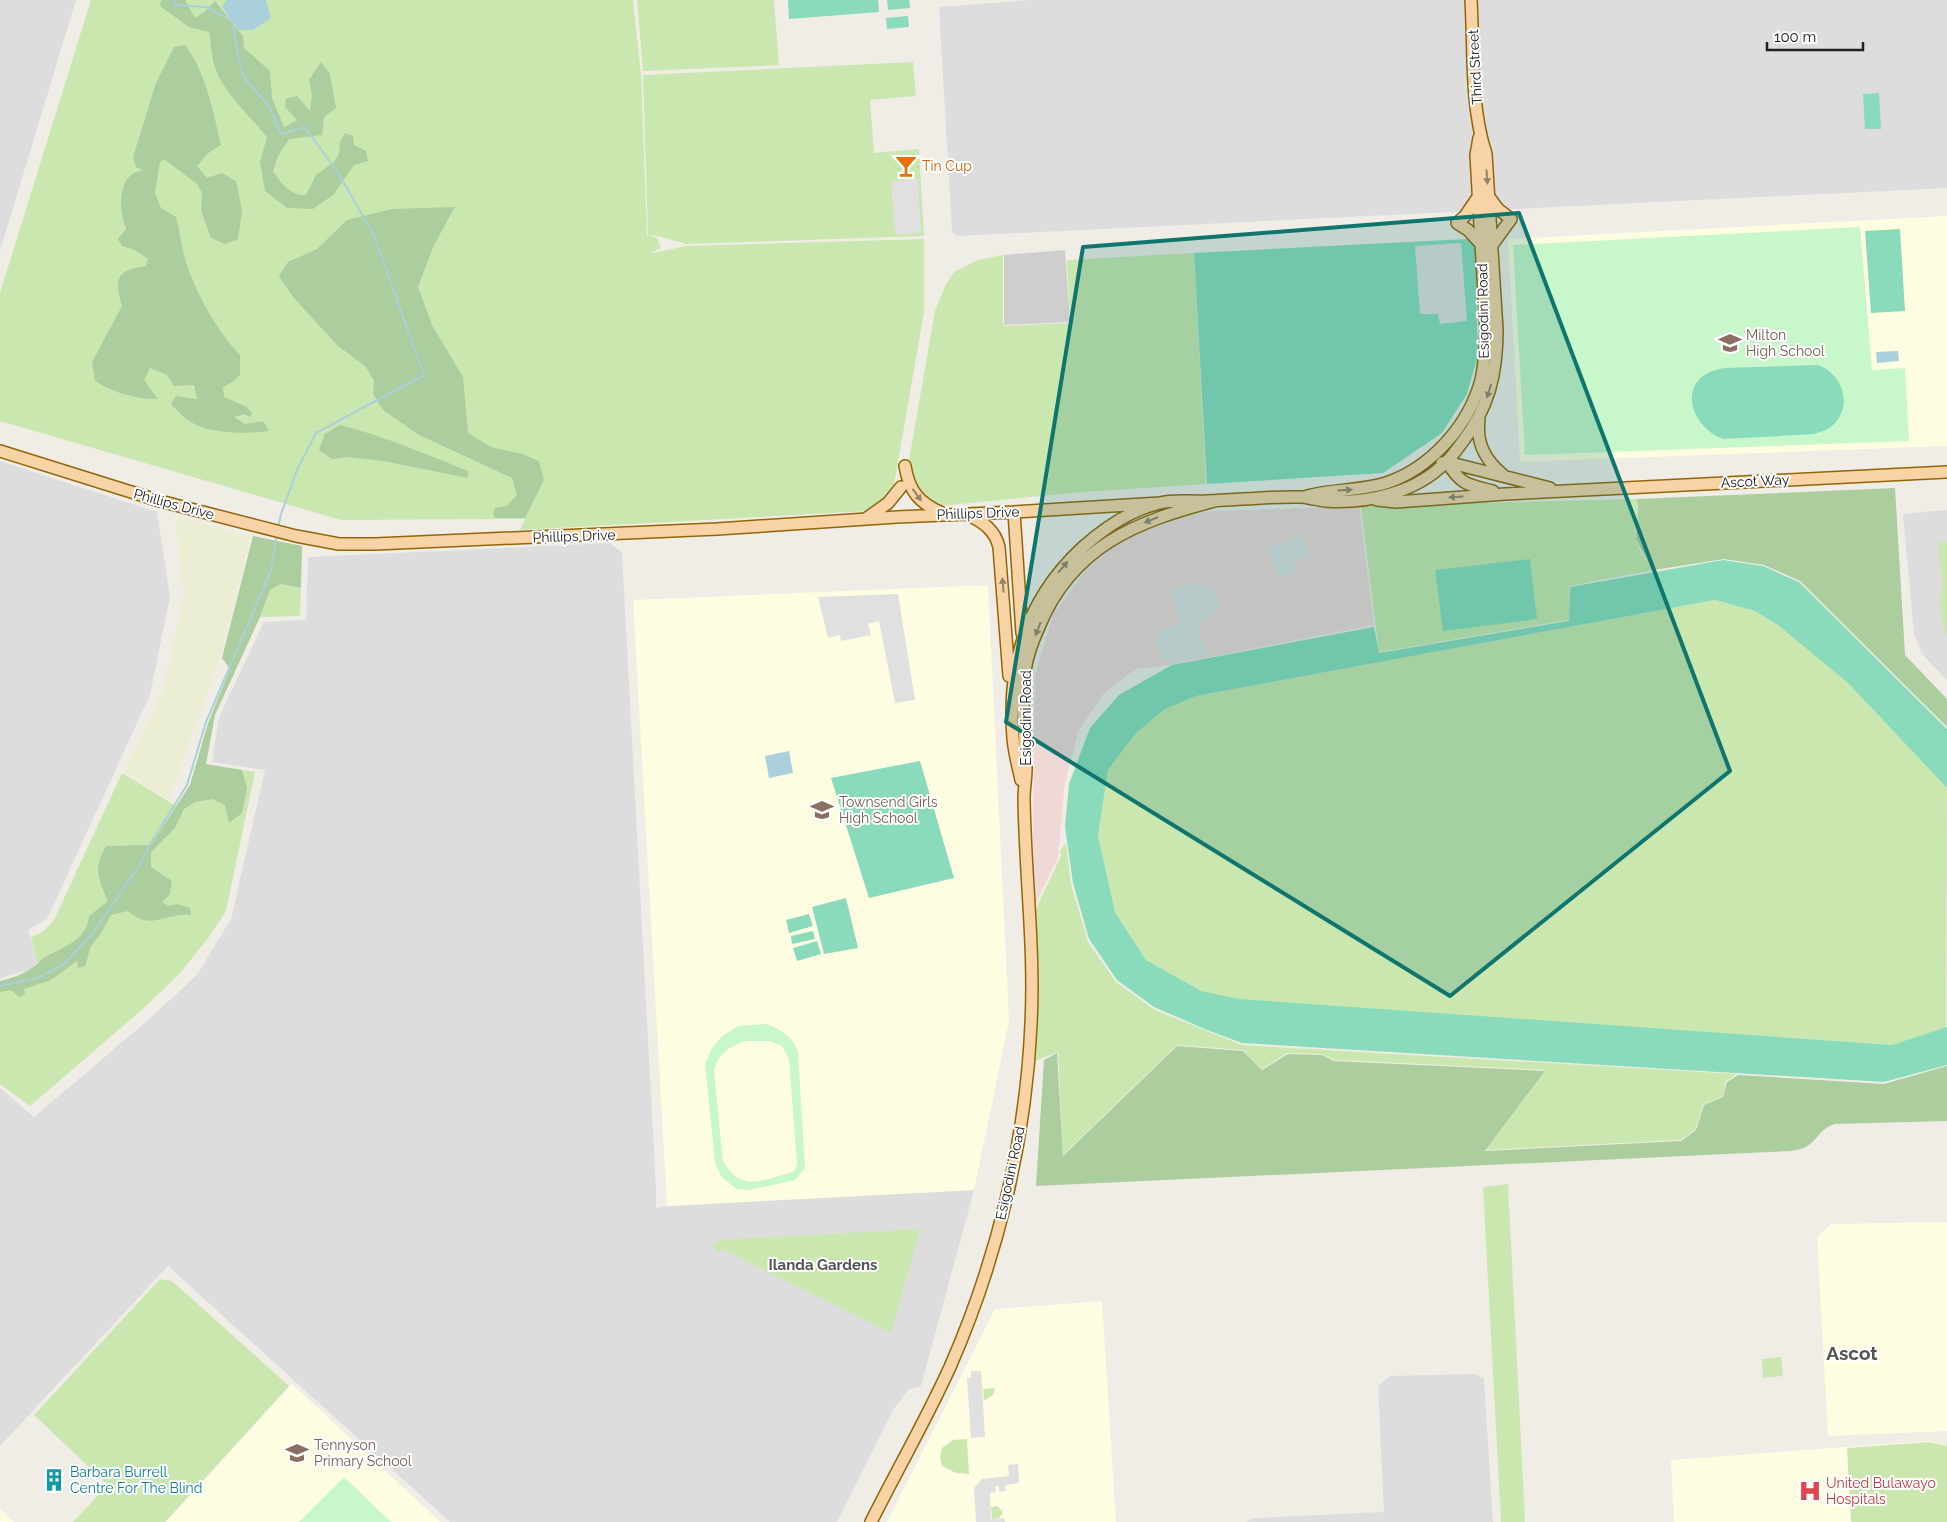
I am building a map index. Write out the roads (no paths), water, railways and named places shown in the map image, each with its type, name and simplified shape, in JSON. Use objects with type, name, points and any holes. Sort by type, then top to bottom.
[{"type":"main road","name":"Third Street","points":[[1471,0],[1479,133],[1486,154],[1485,221]]},
{"type":"main road","points":[[1484,197],[1511,219],[1486,245],[1457,223],[1484,197]]},
{"type":"main road","name":"Esigodini Road","points":[[871,1522],[931,1406],[971,1316],[992,1252],[1013,1164],[1023,1105],[1031,1023],[1030,906],[1024,797],[1013,738],[1013,699],[1016,664],[1029,619],[1060,570],[1095,536],[1110,525],[1160,503],[1302,497],[1326,491],[1367,487],[1387,482],[1414,469],[1434,454],[1458,426],[1472,404],[1481,378],[1485,356],[1486,330],[1485,221]]},
{"type":"main road","name":"Esigodini Road","points":[[1302,497],[1326,501],[1368,499],[1407,489],[1447,462],[1470,432],[1488,396],[1497,358],[1486,245]]},
{"type":"main road","points":[[1447,462],[1453,447],[1470,419],[1472,404]]},
{"type":"main road","points":[[1480,413],[1478,432],[1480,446],[1494,468],[1505,477]]},
{"type":"main road","name":"Phillips Drive","points":[[0,451],[160,501],[296,536],[339,544],[727,528],[943,514],[1014,512],[1160,503]]},
{"type":"main road","points":[[1447,462],[1462,482],[1505,494]]},
{"type":"main road","points":[[1387,482],[1396,483],[1407,480],[1437,464],[1447,462],[1563,491]]},
{"type":"main road","points":[[904,466],[909,483],[918,498],[928,507],[943,514]]},
{"type":"main road","name":"Ascot Way","points":[[1368,499],[1396,502],[1505,494],[1947,472]]},
{"type":"main road","points":[[865,519],[888,502],[901,486]]},
{"type":"main road","name":"Esigodini Road","points":[[1024,797],[1026,771],[1025,669],[1039,626],[1051,603],[1062,586],[1084,561],[1102,546],[1128,530],[1169,513],[1215,501]]},
{"type":"main road","points":[[1014,512],[1025,669]]},
{"type":"main road","points":[[966,514],[987,526],[997,538],[999,547],[1013,738]]},
{"type":"water","points":[[227,0],[266,0],[271,18],[253,30],[239,30],[222,7]]},
{"type":"water","points":[[1898,351],[1899,361],[1877,363],[1876,352]]},
{"type":"water","points":[[789,751],[793,773],[769,778],[765,756]]},
{"type":"waterway","points":[[175,0],[174,5],[206,7],[233,21],[237,51],[244,78],[269,106],[281,134],[305,127],[339,174],[374,236],[424,375],[316,433],[297,470],[281,514],[278,528]]},
{"type":"waterway","points":[[0,986],[38,978],[63,965],[93,933],[141,863],[150,844],[187,785],[206,722],[271,571],[277,535]]},
{"type":"place","name":"Tin Cup","points":[[906,166]]},
{"type":"place","name":"Milton High School","points":[[1730,343]]},
{"type":"place","name":"Townsend Girls High School","points":[[822,810]]},
{"type":"place","name":"Tennyson Primary School","points":[[297,1453]]},
{"type":"place","name":"Barbara Burrell Centre For The Blind","points":[[54,1480]]},
{"type":"place","name":"United Bulawayo Hospitals","points":[[1810,1491]]},
{"type":"district","name":"Ilanda Gardens","points":[[823,1265]]},
{"type":"district","name":"Ascot","points":[[1852,1353]]}]
